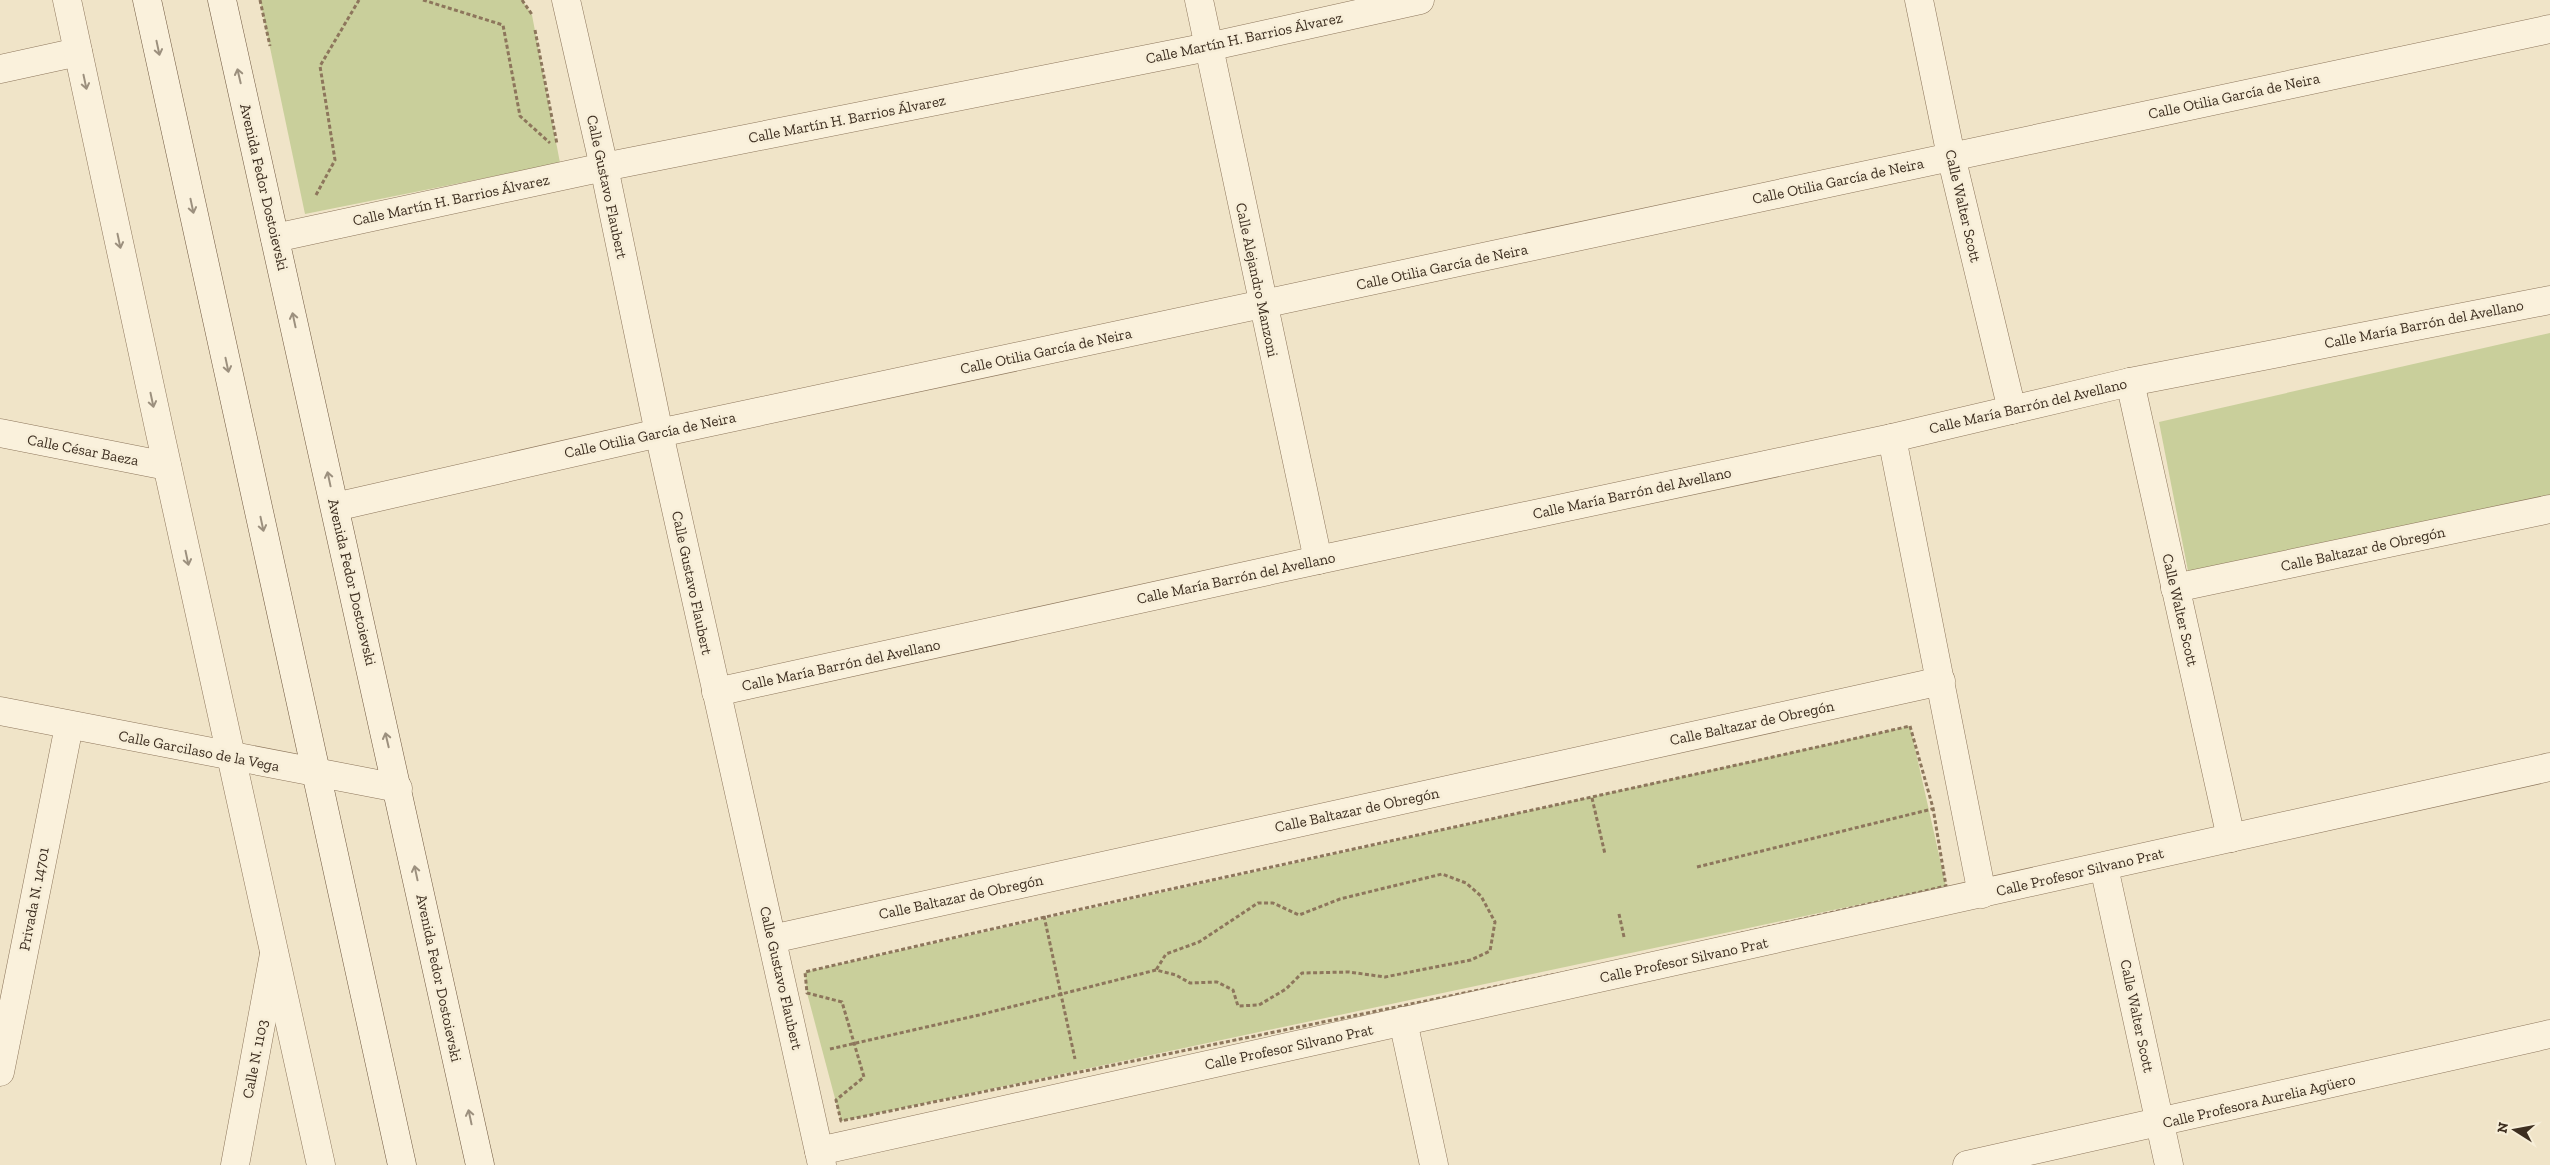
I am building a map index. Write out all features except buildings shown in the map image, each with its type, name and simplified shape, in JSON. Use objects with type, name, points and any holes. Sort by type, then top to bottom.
[{"type":"street","points":[[67,0],[167,466],[321,1165]]},
{"type":"street","points":[[147,0],[402,1165]]},
{"type":"street","name":"Avenida Fedor Dostoievski","points":[[222,0],[480,1165]]},
{"type":"street","name":"Calle Gustavo Flaubert","points":[[566,0],[604,167],[658,432],[820,1158]]},
{"type":"street","name":"Calle Alejandro Manzoni","points":[[1199,0],[1262,306],[1318,560]]},
{"type":"street","name":"Calle Martín H. Barrios Álvarez","points":[[275,238],[604,167],[1208,47],[1420,0]]},
{"type":"street","name":"Calle Walter Scott","points":[[1919,0],[1951,156],[2012,410]]},
{"type":"street","name":"Calle Otilia García de Neira","points":[[335,507],[658,432],[1262,306],[1951,156],[2550,29]]},
{"type":"street","points":[[0,68],[78,52]]},
{"type":"street","name":"Calle María Barrón del Avellano","points":[[716,692],[1318,560],[1892,438],[2130,382],[2550,300]]},
{"type":"street","name":"Calle Walter Scott","points":[[2130,382],[2231,838]]},
{"type":"street","name":"Calle César Baeza","points":[[0,433],[167,466]]},
{"type":"street","points":[[1892,438],[1982,894]]},
{"type":"street","name":"Calle Baltazar de Obregón","points":[[2175,588],[2550,509]]},
{"type":"street","name":"Calle Baltazar de Obregón","points":[[772,939],[1941,681]]},
{"type":"street","name":"Calle Garcilaso de la Vega","points":[[0,711],[68,726],[398,788]]},
{"type":"street","name":"Privada N. 14701","points":[[0,1072],[68,726]]},
{"type":"street","name":"Calle Profesor Silvano Prat","points":[[820,1158],[1403,1021],[2550,767]]},
{"type":"street","name":"Calle Walter Scott","points":[[2104,867],[2169,1165]]},
{"type":"street","name":"Calle N. 1103","points":[[235,1165],[274,954]]},
{"type":"street","points":[[1403,1021],[1434,1165]]},
{"type":"street","name":"Calle Profesora Aurelia Agüero","points":[[1968,1165],[2160,1124],[2550,1034]]},
{"type":"path","points":[[260,0],[270,49]]},
{"type":"path","points":[[314,198],[335,160],[320,66],[359,0]]},
{"type":"path","points":[[423,0],[503,25],[520,116],[558,150],[532,14],[522,0]]},
{"type":"path","points":[[1910,726],[1933,808],[1946,886],[1630,959],[841,1121],[836,1100],[864,1077],[842,1002],[807,993],[805,972],[1044,916],[1592,798],[1910,726]]},
{"type":"path","points":[[1592,798],[1605,854]]},
{"type":"path","points":[[1697,867],[1933,808]]},
{"type":"path","points":[[798,1055],[853,1044],[1156,970],[1190,983],[1217,982],[1233,990],[1238,1006],[1259,1005],[1286,989],[1302,973],[1350,972],[1385,977],[1471,960],[1490,951],[1495,922],[1481,896],[1466,883],[1442,874],[1340,899],[1299,914],[1273,903],[1258,903],[1199,942],[1166,954],[1156,970]]},
{"type":"path","points":[[1044,916],[1078,1073]]},
{"type":"green space","points":[[260,0],[522,0],[532,15],[560,163],[305,214]]},
{"type":"green space","points":[[2550,333],[2550,495],[2189,576],[2159,422]]},
{"type":"green space","points":[[1910,726],[1946,886],[841,1121],[807,993],[805,972]]}]
